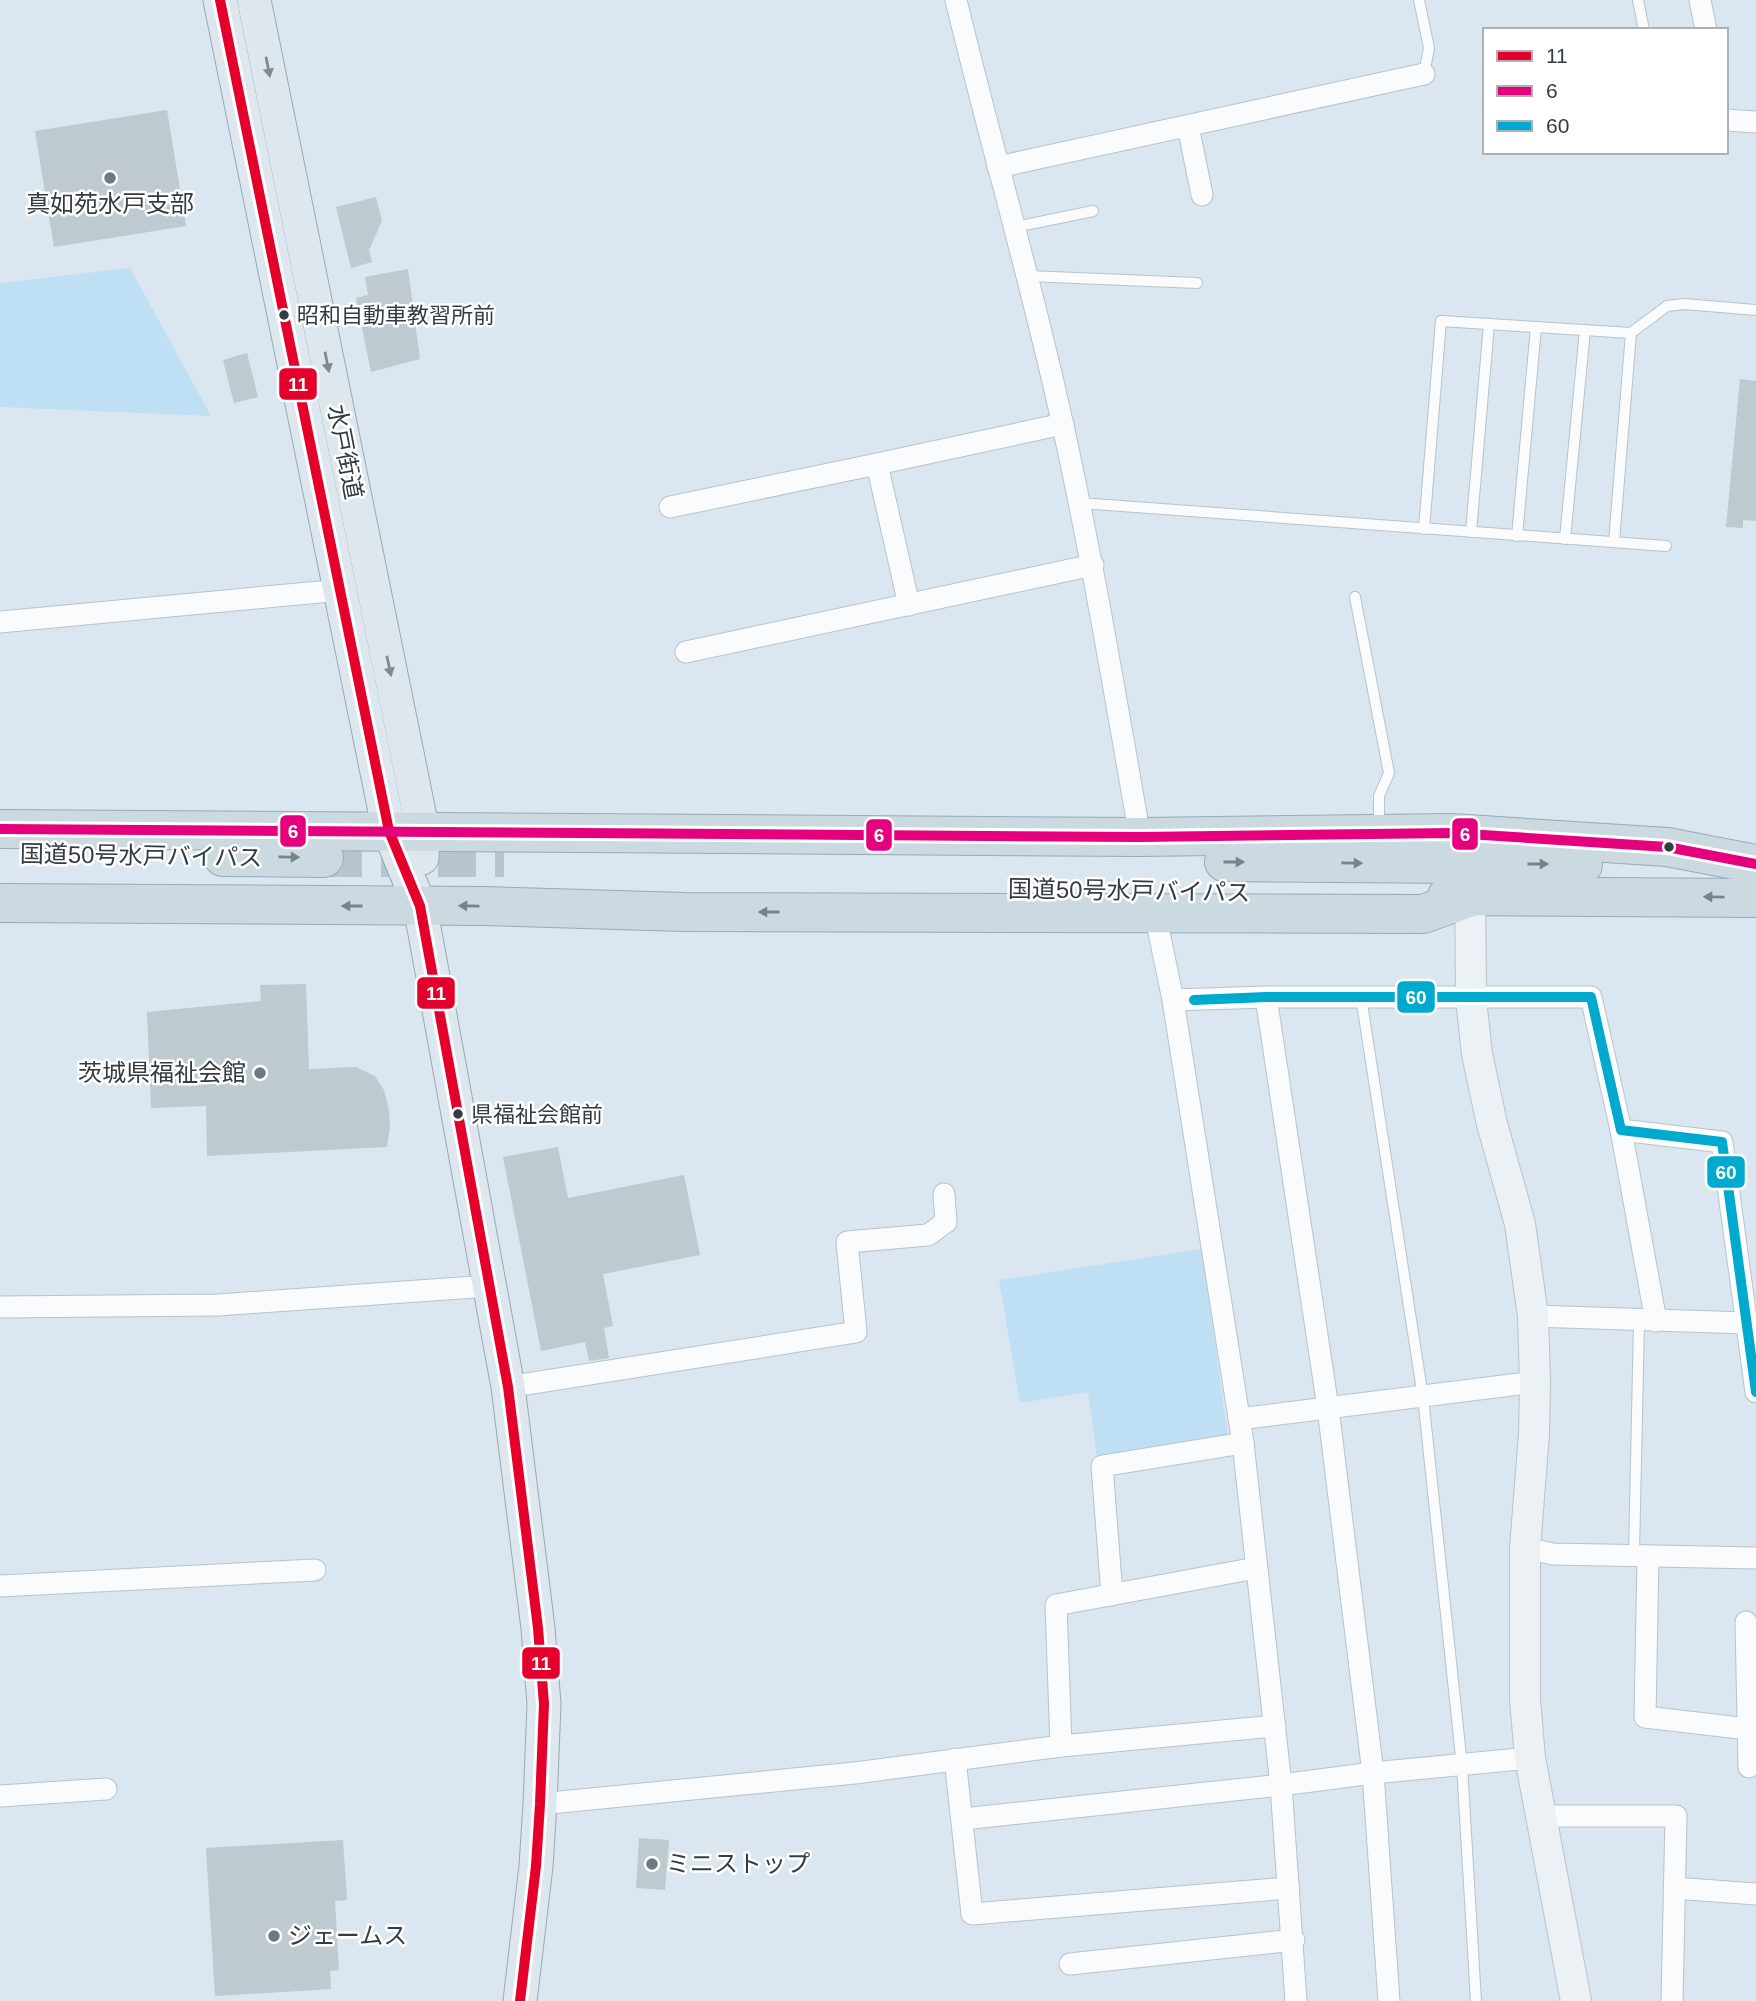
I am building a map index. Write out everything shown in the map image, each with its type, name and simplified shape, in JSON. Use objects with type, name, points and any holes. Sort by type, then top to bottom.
[{"type":"highway","points":[[0,829],[1140,837],[1380,834],[1464,865],[1667,847],[1756,865]]},
{"type":"highway","name":"国道50号水戸バイパス","points":[[0,854],[323,870],[0,880]]},
{"type":"highway","points":[[0,903],[420,906],[698,912],[1423,914],[1464,865]]},
{"type":"highway","name":"国道50号水戸バイパス","points":[[503,871],[1464,865],[1756,898]]},
{"type":"main road","name":"水戸街道","points":[[220,0],[341,590],[406,832]]},
{"type":"main road","name":"水戸街道","points":[[254,0],[508,1387],[529,1548],[544,1704],[535,1877],[520,2001]]},
{"type":"street","points":[[956,0],[1028,276],[1063,424],[1093,565],[1140,837]]},
{"type":"street","points":[[1700,0],[1706,28]]},
{"type":"street","points":[[998,167],[1424,74]]},
{"type":"street","points":[[1728,120],[1756,122]]},
{"type":"street","points":[[1188,126],[1202,195]]},
{"type":"street","points":[[670,508],[1063,424]]},
{"type":"street","points":[[877,464],[909,605]]},
{"type":"street","points":[[686,652],[1093,565]]},
{"type":"street","points":[[0,622],[341,590]]},
{"type":"street","points":[[1464,865],[1471,999],[1481,1077],[1520,1224],[1533,1317],[1534,1434],[1525,1548],[1525,1699],[1530,1758],[1576,2001]]},
{"type":"street","points":[[1155,913],[1173,1000],[1243,1443],[1281,1785],[1294,1940],[1296,2001]]},
{"type":"street","points":[[1173,1000],[1266,997],[1591,997],[1621,1130],[1648,1321]]},
{"type":"street","points":[[1266,997],[1328,1408],[1373,1773],[1389,2001]]},
{"type":"street","points":[[1621,1130],[1723,1142],[1746,1323],[1753,1350],[1756,1392]]},
{"type":"street","points":[[508,1387],[856,1332],[846,1242],[928,1235],[946,1222],[944,1194]]},
{"type":"street","points":[[0,1307],[218,1305],[489,1286]]},
{"type":"street","points":[[1533,1317],[1746,1323]]},
{"type":"street","points":[[1239,1419],[1535,1382]]},
{"type":"street","points":[[1112,1595],[1102,1466],[1243,1443]]},
{"type":"street","points":[[1525,1548],[1553,1554],[1756,1558]]},
{"type":"street","points":[[1641,1555],[1645,1717],[1748,1729]]},
{"type":"street","points":[[1060,1746],[1056,1605],[1256,1568]]},
{"type":"street","points":[[0,1586],[315,1570]]},
{"type":"street","points":[[1746,1622],[1749,1768]]},
{"type":"street","points":[[540,1804],[855,1773],[1060,1746],[1275,1726]]},
{"type":"street","points":[[963,1819],[1530,1758]]},
{"type":"street","points":[[955,1759],[972,1914],[1289,1888]]},
{"type":"street","points":[[0,1796],[106,1789]]},
{"type":"street","points":[[1541,1816],[1676,1816],[1672,2001]]},
{"type":"street","points":[[1674,1888],[1756,1894]]},
{"type":"street","points":[[1070,1964],[1294,1940]]},
{"type":"lane","points":[[1419,0],[1429,48],[1424,74]]},
{"type":"lane","points":[[1638,0],[1644,28]]},
{"type":"lane","points":[[1015,227],[1093,211]]},
{"type":"lane","points":[[1028,276],[1197,283]]},
{"type":"lane","points":[[1424,529],[1441,321],[1631,333],[1667,306],[1684,304],[1756,310]]},
{"type":"lane","points":[[1471,533],[1489,324]]},
{"type":"lane","points":[[1517,536],[1536,327]]},
{"type":"lane","points":[[1565,539],[1585,330]]},
{"type":"lane","points":[[1614,542],[1631,333]]},
{"type":"lane","points":[[1080,503],[1666,546]]},
{"type":"lane","points":[[1355,597],[1389,774],[1379,796],[1380,834]]},
{"type":"lane","points":[[1361,998],[1423,1397],[1462,1766],[1476,2001]]},
{"type":"lane","points":[[1641,1555],[1648,1321]]},
{"type":"shaded area","points":[[130,268],[211,416],[0,407],[0,283]]},
{"type":"shaded area","points":[[1202,1249],[1228,1438],[1097,1456],[1088,1392],[1020,1403],[999,1280]]},
{"type":"building","name":"真如苑水戸支部","points":[[167,110],[186,226],[54,247],[35,131]]},
{"type":"building","points":[[376,197],[382,221],[369,250],[372,262],[351,268],[336,207]]},
{"type":"building","points":[[408,269],[420,359],[371,372],[356,298],[368,295],[365,277]]},
{"type":"building","points":[[247,353],[258,397],[234,403],[223,360]]},
{"type":"building","points":[[1740,379],[1756,381],[1756,521],[1743,520],[1743,528],[1726,527]]},
{"type":"building","name":"茨城県福祉会館","points":[[306,984],[309,1069],[356,1067],[375,1076],[384,1090],[389,1110],[387,1147],[207,1156],[206,1106],[151,1108],[147,1012],[261,1001],[260,985]]},
{"type":"building","points":[[558,1147],[568,1198],[684,1175],[700,1255],[603,1274],[613,1326],[604,1328],[609,1358],[589,1361],[585,1342],[541,1351],[503,1157]]},
{"type":"building","name":"ミニストップ","points":[[639,1838],[669,1840],[665,1890],[636,1888]]},
{"type":"building","name":"ジェームス","points":[[343,1840],[347,1900],[335,1901],[339,1970],[330,1971],[331,1989],[215,1996],[206,1848]]},
{"type":"tunnel","points":[[324,858],[504,858]]},
{"type":"transit line","name":"11","points":[[220,0],[389,831],[420,906],[508,1387],[538,1628],[544,1704],[536,1866],[520,2001]]},
{"type":"transit line","name":"6","points":[[0,829],[1140,837],[1452,833],[1667,847],[1756,864]]},
{"type":"transit line","name":"60","points":[[1194,1000],[1266,997],[1591,997],[1621,1130],[1722,1142],[1756,1392]]},
{"type":"place","name":"真如苑水戸支部","points":[[110,178]]},
{"type":"place","name":"昭和自動車教習所前","points":[[284,315]]},
{"type":"place","name":"茨城県福祉会館","points":[[260,1073]]},
{"type":"place","name":"県福祉会館前","points":[[458,1114]]},
{"type":"place","name":"ミニストップ","points":[[652,1864]]},
{"type":"place","name":"ジェームス","points":[[274,1936]]}]
